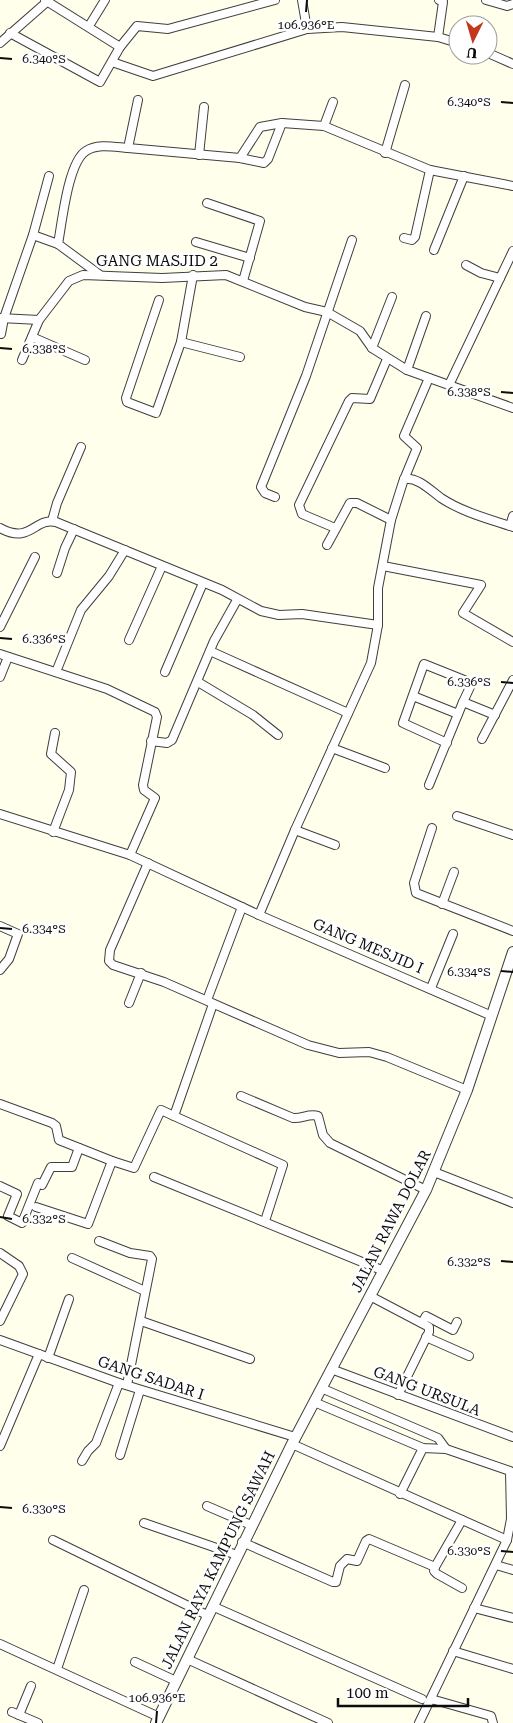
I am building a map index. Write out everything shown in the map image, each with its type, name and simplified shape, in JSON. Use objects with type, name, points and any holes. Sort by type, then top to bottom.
[{"type":"street","points":[[89,26],[105,0]]},
{"type":"street","points":[[10,32],[100,82],[120,47],[137,26],[168,29],[275,0]]},
{"type":"street","points":[[302,0],[307,29]]},
{"type":"street","points":[[438,37],[443,2],[439,0]]},
{"type":"street","points":[[486,0],[506,6],[513,4]]},
{"type":"street","points":[[0,43],[10,32],[47,1],[120,47]]},
{"type":"street","points":[[112,62],[153,76],[307,29],[342,27],[438,37],[448,40]]},
{"type":"street","points":[[498,57],[513,64]]},
{"type":"street","points":[[385,154],[405,85]]},
{"type":"street","points":[[128,148],[138,100]]},
{"type":"street","points":[[324,126],[333,102]]},
{"type":"street","points":[[200,155],[204,107]]},
{"type":"street","points":[[58,244],[70,184],[77,162],[84,151],[94,148],[128,148],[240,158],[264,163],[268,160],[282,123]]},
{"type":"street","points":[[240,158],[260,127],[282,123],[324,126],[385,154],[430,170],[513,186]]},
{"type":"street","points":[[404,238],[412,240],[414,238],[430,170]]},
{"type":"street","points":[[1,334],[2,318],[33,235],[48,176]]},
{"type":"street","points":[[434,250],[464,176]]},
{"type":"street","points":[[207,203],[258,219],[260,224],[243,281]]},
{"type":"street","points":[[33,235],[58,244],[100,275]]},
{"type":"street","points":[[275,497],[265,493],[261,487],[306,376],[352,240]]},
{"type":"street","points":[[196,242],[250,258]]},
{"type":"street","points":[[449,385],[513,251]]},
{"type":"street","points":[[466,265],[481,273],[500,278]]},
{"type":"street","name":"GANG MASJID 2","points":[[22,360],[39,320],[69,281],[83,275],[162,278],[193,275],[226,275],[305,307],[327,312],[360,331],[372,348],[386,359],[407,370],[513,408]]},
{"type":"street","points":[[159,300],[126,398],[127,402],[156,413],[181,342],[193,275]]},
{"type":"street","points":[[372,348],[392,297]]},
{"type":"street","points":[[407,370],[426,316]]},
{"type":"street","points":[[2,318],[39,320]]},
{"type":"street","points":[[32,337],[85,360]]},
{"type":"street","points":[[181,342],[240,357]]},
{"type":"street","points":[[335,528],[302,514],[299,505],[349,401],[352,398],[370,399],[386,359]]},
{"type":"street","points":[[259,915],[295,830],[371,663],[378,625],[376,603],[391,520],[404,479],[417,448],[404,436],[429,378]]},
{"type":"street","points":[[52,521],[57,503],[81,447]]},
{"type":"street","points":[[404,479],[424,485],[442,499],[469,512],[511,526],[513,516]]},
{"type":"street","points":[[326,545],[347,506],[352,502],[391,520]]},
{"type":"street","points":[[0,528],[10,533],[21,534],[52,521],[222,590],[237,600],[261,611],[279,615],[302,614],[378,625]]},
{"type":"street","points":[[58,573],[65,548],[74,529]]},
{"type":"street","points":[[56,672],[81,610],[109,576],[125,550]]},
{"type":"street","points":[[0,627],[35,557]]},
{"type":"street","points":[[129,640],[162,566]]},
{"type":"street","points":[[383,566],[481,585],[463,613],[513,642]]},
{"type":"street","points":[[165,672],[204,583]]},
{"type":"street","points":[[151,741],[166,744],[172,740],[210,651],[237,600]]},
{"type":"street","points":[[210,651],[348,713]]},
{"type":"street","points":[[0,677],[4,655],[107,689],[155,712],[157,717],[143,785],[144,790],[155,798],[130,855]]},
{"type":"street","points":[[429,785],[447,743],[463,702],[470,687],[469,682],[424,664],[403,720],[404,725],[447,743]]},
{"type":"street","points":[[482,739],[513,680]]},
{"type":"street","points":[[198,682],[253,715],[278,735]]},
{"type":"street","points":[[413,696],[458,714]]},
{"type":"street","points":[[463,702],[495,715]]},
{"type":"street","points":[[53,832],[69,790],[71,772],[51,754],[55,733]]},
{"type":"street","points":[[332,748],[385,768]]},
{"type":"street","name":"GANG MESJID I","points":[[0,814],[130,855],[259,915],[492,1016]]},
{"type":"street","points":[[457,816],[513,835]]},
{"type":"street","points":[[432,828],[414,889],[420,896],[513,931]]},
{"type":"street","points":[[295,830],[335,845]]},
{"type":"street","points":[[148,863],[109,956],[113,965],[141,973],[316,1047],[339,1053],[369,1052],[387,1057],[467,1090]]},
{"type":"street","points":[[442,904],[454,872]]},
{"type":"street","points":[[174,1116],[242,907]]},
{"type":"street","points":[[0,926],[18,934],[9,960],[0,970]]},
{"type":"street","points":[[431,988],[453,934]]},
{"type":"street","name":"JALAN RAWA DOLAR","points":[[294,1441],[426,1190],[467,1090],[513,952]]},
{"type":"street","points":[[129,1003],[141,973]]},
{"type":"street","points":[[241,1096],[293,1118],[302,1118],[310,1114],[318,1116],[323,1135],[330,1143],[426,1190]]},
{"type":"street","points":[[0,1104],[52,1123],[56,1126],[59,1140],[134,1168],[161,1110],[283,1165],[265,1221]]},
{"type":"street","points":[[0,1186],[17,1194],[8,1216],[22,1223],[38,1183],[42,1184],[51,1167],[72,1167],[79,1148]]},
{"type":"street","points":[[36,1207],[88,1224],[112,1161]]},
{"type":"street","points":[[434,1172],[513,1203]]},
{"type":"street","points":[[154,1177],[384,1270]]},
{"type":"street","points":[[82,1461],[96,1443],[123,1384],[141,1321],[145,1291],[152,1266],[150,1256],[130,1253],[99,1241]]},
{"type":"street","points":[[0,1253],[19,1266],[23,1274],[0,1321]]},
{"type":"street","points":[[72,1258],[145,1291]]},
{"type":"street","points":[[370,1296],[430,1327],[398,1395]]},
{"type":"street","points":[[48,1358],[69,1299]]},
{"type":"street","points":[[422,1323],[426,1316],[452,1330],[457,1322]]},
{"type":"street","points":[[141,1321],[250,1359]]},
{"type":"street","points":[[426,1337],[469,1356]]},
{"type":"street","name":"GANG SADAR I","points":[[0,1340],[140,1390],[294,1441],[400,1494],[507,1540]]},
{"type":"street","points":[[0,1446],[39,1354]]},
{"type":"street","name":"GANG URSULA","points":[[331,1369],[513,1437]]},
{"type":"street","points":[[321,1388],[438,1438],[446,1449]]},
{"type":"street","points":[[120,1455],[140,1390]]},
{"type":"street","points":[[314,1402],[423,1448],[446,1449],[511,1471],[512,1519],[507,1540],[419,1723]]},
{"type":"street","name":"JALAN RAYA KAMPUNG SAWAH","points":[[158,1720],[242,1542],[294,1441]]},
{"type":"street","points":[[400,1494],[423,1448]]},
{"type":"street","points":[[207,1506],[251,1525]]},
{"type":"street","points":[[462,1520],[434,1571],[462,1588]]},
{"type":"street","points":[[144,1523],[237,1555]]},
{"type":"street","points":[[242,1542],[333,1582],[336,1582],[343,1562],[347,1559],[357,1560],[366,1541],[369,1539],[435,1567]]},
{"type":"street","points":[[53,1540],[210,1610],[422,1699]]},
{"type":"street","points":[[496,1565],[513,1570]]},
{"type":"street","points":[[57,1669],[84,1590]]},
{"type":"street","points":[[474,1608],[513,1618]]},
{"type":"street","points":[[0,1644],[57,1669],[158,1720]]},
{"type":"street","points":[[453,1651],[513,1669]]},
{"type":"street","points":[[187,1658],[328,1723]]},
{"type":"street","points":[[135,1662],[176,1682]]},
{"type":"street","points":[[31,1686],[15,1714],[38,1723]]},
{"type":"street","points":[[431,1699],[491,1716],[493,1723]]}]
